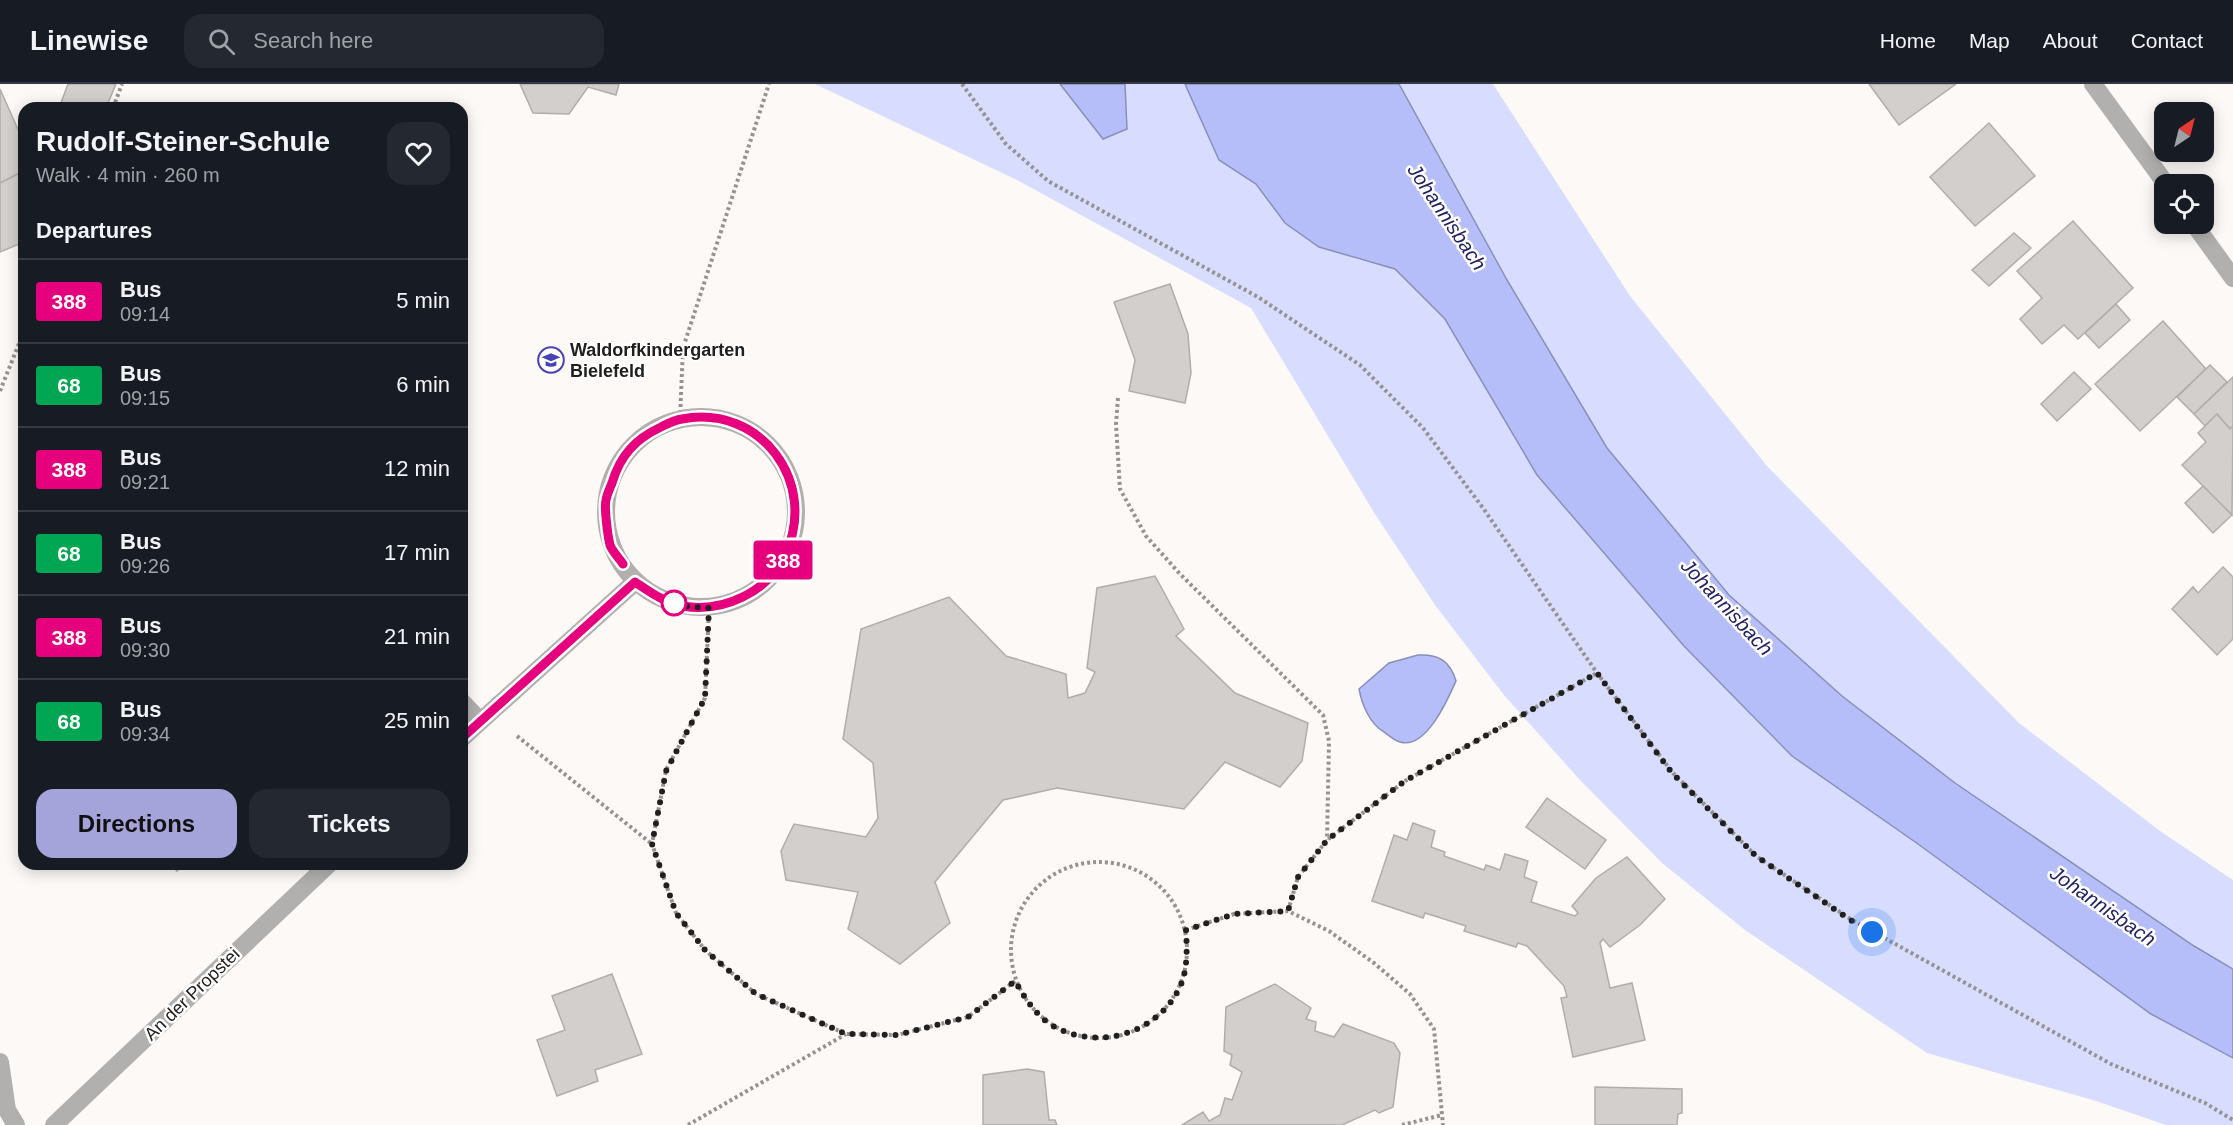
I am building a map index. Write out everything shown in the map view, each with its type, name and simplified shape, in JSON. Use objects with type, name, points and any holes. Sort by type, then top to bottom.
[{"type":"street","points":[[2093,84],[2159,174]]},
{"type":"street","points":[[2201,234],[2233,278]]},
{"type":"street","points":[[707,417],[735,423],[760,437],[780,458],[792,483],[796,512],[792,539],[780,566],[761,586],[737,600],[709,608],[683,606],[657,597],[635,582],[610,545],[605,502],[618,464],[644,435],[680,419],[707,417]]},
{"type":"street","points":[[468,732],[635,582]]},
{"type":"street","points":[[468,706],[484,717]]},
{"type":"street","name":"An der Propstei","points":[[54,1125],[323,870]]},
{"type":"street","points":[[0,1062],[8,1110],[16,1125]]},
{"type":"path","points":[[115,102],[122,84]]},
{"type":"path","points":[[680,419],[683,348],[769,84]]},
{"type":"path","points":[[962,84],[1006,144],[1048,181],[1258,297],[1360,365],[1423,428],[1483,508],[1597,673],[1672,773],[1756,856],[1852,921],[2100,1059],[2205,1103],[2233,1120]]},
{"type":"path","points":[[0,391],[18,346]]},
{"type":"path","points":[[1118,398],[1116,424],[1120,489],[1146,536],[1180,574],[1323,715],[1329,741],[1327,840]]},
{"type":"path","points":[[709,608],[705,698],[666,771],[652,844],[676,913],[705,950],[756,994],[846,1034],[897,1035],[968,1017],[1015,981]]},
{"type":"path","points":[[1288,911],[1298,877],[1327,840],[1405,781],[1597,673]]},
{"type":"path","points":[[484,717],[652,844]]},
{"type":"path","points":[[1102,860],[1131,866],[1156,881],[1175,903],[1186,930],[1187,960],[1180,988],[1162,1012],[1138,1030],[1110,1038],[1080,1036],[1053,1025],[1030,1006],[1015,981],[1010,952],[1014,924],[1027,897],[1048,877],[1073,864],[1102,860]]},
{"type":"path","points":[[1186,930],[1234,914],[1288,911],[1329,932],[1374,963],[1410,994],[1434,1029],[1443,1125]]},
{"type":"path","points":[[688,1125],[846,1034]]},
{"type":"path","points":[[1402,1125],[1442,1116]]},
{"type":"shaded area","points":[[815,84],[1060,84],[1103,139],[1127,129],[1125,84],[1185,84],[1219,160],[1256,184],[1285,223],[1356,259],[1395,269],[1445,319],[1537,475],[1792,756],[1918,844],[2151,1014],[2233,1058],[2233,1125],[2166,1125],[2096,1101],[1927,1053],[1745,930],[1662,863],[1579,779],[1504,695],[1435,605],[1375,514],[1251,308],[1017,180]]},
{"type":"shaded area","points":[[1399,84],[1493,84],[1630,296],[1767,466],[2019,723],[2160,831],[2233,880],[2233,969],[2194,946],[1955,783],[1842,696],[1729,595],[1607,448],[1507,280]]},
{"type":"water","points":[[1060,84],[1125,84],[1127,129],[1103,139]]},
{"type":"water","name":"Johannisbach","points":[[1185,84],[1399,84],[1507,280],[1607,448],[1729,595],[1842,696],[1955,783],[2194,946],[2233,969],[2233,1058],[2151,1014],[1918,844],[1792,756],[1684,646],[1537,475],[1445,319],[1395,269],[1319,247],[1285,223],[1256,184],[1219,160]]},
{"type":"water","points":[[1418,655],[1443,660],[1454,674],[1456,681],[1442,710],[1427,731],[1410,742],[1400,742],[1379,729],[1371,719],[1359,689],[1389,663]]},
{"type":"building","points":[[68,84],[116,84],[108,102],[61,102]]},
{"type":"building","points":[[520,84],[619,84],[616,95],[588,87],[569,114],[533,113]]},
{"type":"building","points":[[1869,84],[1956,84],[1899,125]]},
{"type":"building","points":[[0,89],[18,130],[18,174],[0,183]]},
{"type":"building","points":[[1989,123],[2035,176],[1975,226],[1930,177]]},
{"type":"building","points":[[18,174],[18,244],[0,252],[0,183]]},
{"type":"building","points":[[2073,221],[2133,288],[2078,339],[2064,325],[2042,344],[2020,319],[2042,298],[2017,271]]},
{"type":"building","points":[[2014,233],[2031,248],[1989,286],[1972,270]]},
{"type":"building","points":[[1170,284],[1188,334],[1191,373],[1185,403],[1129,391],[1135,360],[1114,302]]},
{"type":"building","points":[[2116,304],[2130,320],[2099,348],[2085,333]]},
{"type":"building","points":[[2163,321],[2206,369],[2140,431],[2095,384]]},
{"type":"building","points":[[2210,365],[2227,382],[2194,414],[2177,397]]},
{"type":"building","points":[[2074,372],[2091,389],[2057,421],[2041,404]]},
{"type":"building","points":[[2233,377],[2233,426],[2230,429],[2217,414],[2205,426],[2194,414]]},
{"type":"building","points":[[2217,414],[2230,429],[2233,426],[2232,515],[2182,465],[2206,442],[2198,433]]},
{"type":"building","points":[[2203,486],[2232,515],[2213,533],[2185,503]]},
{"type":"building","points":[[2223,567],[2233,577],[2233,639],[2217,655],[2172,609],[2193,587],[2198,593]]},
{"type":"building","points":[[1155,576],[1184,629],[1176,636],[1235,693],[1308,723],[1302,761],[1280,787],[1225,762],[1184,809],[1057,788],[1003,800],[935,882],[950,923],[900,964],[848,929],[858,892],[786,880],[781,851],[794,824],[866,837],[878,818],[873,763],[843,739],[861,629],[949,597],[1006,656],[1066,674],[1068,698],[1085,693],[1095,672],[1087,668],[1097,588]]},
{"type":"building","points":[[1547,798],[1606,840],[1585,869],[1526,827]]},
{"type":"building","points":[[1413,823],[1435,831],[1431,847],[1445,852],[1444,856],[1484,870],[1486,865],[1500,870],[1505,854],[1528,861],[1524,877],[1537,882],[1531,902],[1575,916],[1578,913],[1572,906],[1596,878],[1627,857],[1665,899],[1640,925],[1610,947],[1603,939],[1600,943],[1610,988],[1632,983],[1645,1040],[1573,1057],[1561,998],[1567,997],[1564,986],[1527,946],[1518,943],[1516,947],[1464,931],[1466,926],[1425,913],[1423,918],[1372,901],[1394,835],[1407,840]]},
{"type":"building","points":[[612,974],[642,1054],[595,1070],[598,1081],[557,1096],[537,1040],[565,1030],[552,996]]},
{"type":"building","points":[[1275,984],[1311,1008],[1306,1019],[1316,1022],[1315,1031],[1334,1037],[1343,1024],[1394,1043],[1400,1053],[1393,1107],[1379,1113],[1375,1110],[1342,1125],[1182,1125],[1203,1112],[1209,1121],[1220,1115],[1225,1098],[1232,1100],[1242,1072],[1230,1065],[1232,1055],[1224,1051],[1226,1007]]},
{"type":"building","points":[[1027,1069],[1044,1072],[1049,1120],[1055,1120],[1057,1125],[983,1125],[983,1075]]},
{"type":"building","points":[[1595,1087],[1682,1089],[1682,1113],[1678,1114],[1677,1125],[1595,1125]]},
{"type":"bus line","name":"388","points":[[468,732],[635,582],[657,597],[670,602],[683,606],[709,608],[737,600],[761,586],[780,566],[792,539],[796,512],[792,483],[780,458],[760,437],[735,423],[707,417],[680,419],[644,435],[618,464],[605,502],[610,545],[623,564]]},
{"type":"place","name":"Waldorfkindergarten Bielefeld","points":[[551,360]]},
{"type":"route","points":[[674,603],[670,602],[683,606],[709,608],[705,698],[666,771],[652,844],[676,913],[705,950],[756,994],[846,1034],[897,1035],[968,1017],[1015,981],[1030,1006],[1053,1025],[1080,1036],[1110,1038],[1138,1030],[1162,1012],[1180,988],[1187,960],[1186,930],[1234,914],[1288,911],[1298,877],[1327,840],[1405,781],[1597,673],[1672,773],[1756,856],[1872,932]]}]
